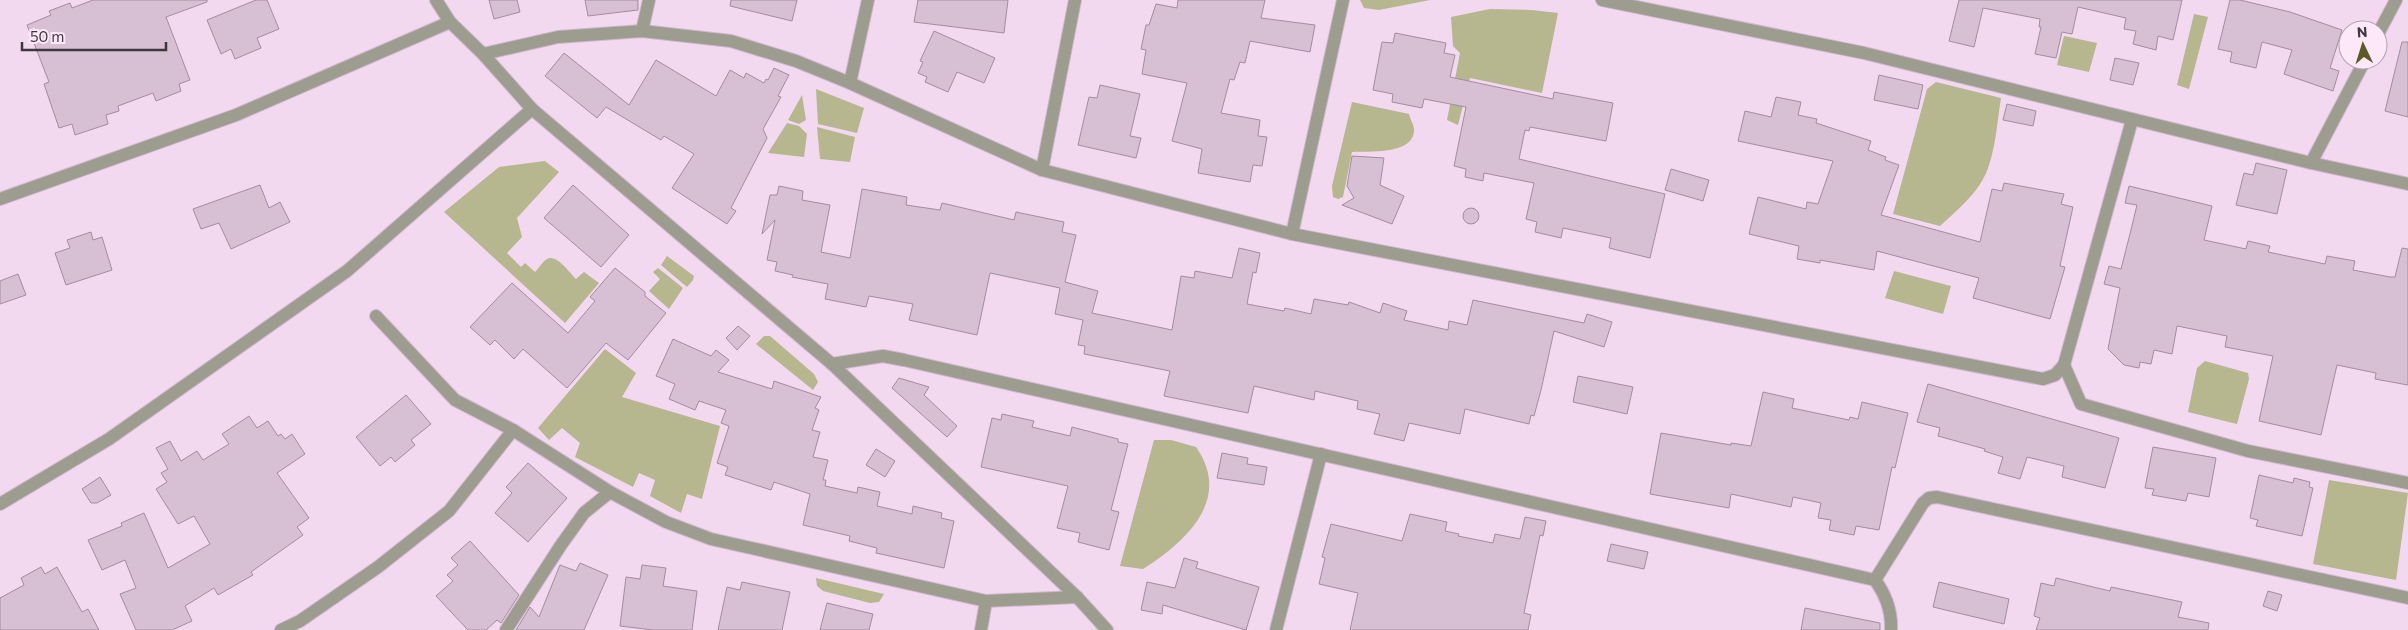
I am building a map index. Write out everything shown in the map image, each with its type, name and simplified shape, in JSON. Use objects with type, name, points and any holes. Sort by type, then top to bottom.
[{"type":"street","points":[[436,0],[450,22],[483,54],[532,109],[832,364],[1077,597],[1107,630]]},
{"type":"street","points":[[642,31],[649,0]]},
{"type":"street","points":[[850,83],[868,0]]},
{"type":"street","points":[[1042,170],[1075,0]]},
{"type":"street","points":[[1292,234],[1343,0]]},
{"type":"street","points":[[1602,0],[1864,53],[2132,120],[2408,184]]},
{"type":"street","points":[[2385,20],[2396,0]]},
{"type":"street","points":[[0,199],[236,115],[450,22]]},
{"type":"street","points":[[483,54],[558,37],[642,31],[732,41],[796,61],[850,83],[1042,170],[1292,234],[2043,379],[2054,374],[2064,365],[2132,120]]},
{"type":"street","points":[[2312,163],[2360,70]]},
{"type":"street","points":[[0,504],[109,439],[347,270],[532,109]]},
{"type":"street","points":[[376,316],[455,400],[513,430],[610,492],[666,522],[711,540],[986,601],[1077,597]]},
{"type":"street","points":[[832,364],[868,357],[890,358],[1875,580],[1889,604],[1890,630]]},
{"type":"street","points":[[2064,365],[2081,404],[2248,451],[2408,483]]},
{"type":"street","points":[[281,630],[300,621],[378,567],[449,511],[513,430]]},
{"type":"street","points":[[1276,630],[1321,454]]},
{"type":"street","points":[[506,630],[560,545],[584,513],[610,492]]},
{"type":"street","points":[[1875,580],[1923,503],[1929,498],[1937,497],[2408,598]]},
{"type":"street","points":[[981,630],[986,601]]},
{"type":"green space","points":[[1360,0],[1430,0],[1379,10],[1364,8]]},
{"type":"green space","points":[[1490,9],[1558,13],[1542,93],[1470,78],[1458,125],[1447,120],[1460,53],[1453,46],[1451,17]]},
{"type":"green space","points":[[2194,14],[2208,17],[2189,89],[2177,85]]},
{"type":"green space","points":[[2064,36],[2097,43],[2089,72],[2057,65]]},
{"type":"green space","points":[[1936,82],[2001,98],[1990,163],[1982,181],[1962,205],[1940,226],[1893,214],[1927,89]]},
{"type":"green space","points":[[816,89],[864,108],[857,133],[818,124]]},
{"type":"green space","points":[[802,95],[806,120],[799,124],[788,120]]},
{"type":"green space","points":[[1352,102],[1409,114],[1414,129],[1412,137],[1407,143],[1399,147],[1390,150],[1352,152],[1343,197],[1338,199],[1333,197],[1332,186]]},
{"type":"green space","points":[[787,123],[799,126],[807,134],[804,157],[768,153]]},
{"type":"green space","points":[[817,127],[855,137],[850,162],[820,159]]},
{"type":"green space","points":[[545,161],[559,172],[517,218],[522,237],[507,253],[521,267],[525,263],[535,272],[547,259],[551,258],[559,261],[576,279],[584,272],[599,283],[565,323],[444,212],[499,167]]},
{"type":"green space","points":[[667,256],[694,276],[687,287],[661,265]]},
{"type":"green space","points":[[658,268],[683,288],[669,309],[649,291],[660,279],[653,272]]},
{"type":"green space","points":[[1894,271],[1951,286],[1943,314],[1885,298]]},
{"type":"green space","points":[[764,336],[770,336],[814,374],[818,382],[813,390],[756,344]]},
{"type":"green space","points":[[605,349],[636,373],[622,397],[720,426],[702,499],[687,494],[681,513],[650,496],[655,480],[639,473],[633,487],[575,457],[580,443],[562,428],[549,440],[538,428]]},
{"type":"green space","points":[[2205,361],[2248,373],[2249,379],[2237,424],[2188,412],[2197,368]]},
{"type":"green space","points":[[1154,440],[1171,440],[1196,447],[1206,466],[1209,485],[1207,502],[1199,518],[1188,533],[1159,558],[1143,569],[1120,566]]},
{"type":"green space","points":[[2329,480],[2408,493],[2396,580],[2313,564]]},
{"type":"green space","points":[[816,578],[884,594],[879,602],[870,603],[823,591],[817,586]]},
{"type":"building","points":[[93,0],[207,0],[207,2],[166,17],[190,80],[179,84],[181,91],[156,101],[153,93],[118,106],[119,111],[106,115],[108,124],[75,135],[72,124],[59,128],[44,84],[49,82],[27,25],[51,15],[49,11],[70,3],[72,8]]},
{"type":"building","points":[[256,0],[267,0],[279,29],[257,38],[261,48],[235,59],[231,49],[221,54],[207,20]]},
{"type":"building","points":[[489,0],[517,0],[520,12],[494,19]]},
{"type":"building","points":[[585,0],[638,0],[638,10],[588,16]]},
{"type":"building","points":[[731,0],[797,0],[792,21],[730,6]]},
{"type":"building","points":[[918,0],[1008,0],[1004,33],[914,22]]},
{"type":"building","points":[[1178,0],[1265,0],[1261,18],[1315,25],[1310,52],[1250,41],[1245,63],[1240,62],[1234,80],[1230,79],[1221,113],[1260,120],[1258,136],[1267,137],[1262,166],[1253,165],[1250,182],[1198,173],[1202,149],[1172,141],[1187,83],[1142,74],[1146,50],[1141,49],[1146,25],[1149,25],[1156,4],[1177,8]]},
{"type":"building","points":[[1959,0],[2182,0],[2173,40],[2158,36],[2156,50],[2133,44],[2136,31],[2124,29],[2126,18],[2078,7],[2072,34],[2062,32],[2056,58],[2035,54],[2041,27],[2039,27],[2040,19],[1983,8],[1974,47],[1949,41]]},
{"type":"building","points":[[2230,0],[2240,0],[2290,12],[2338,29],[2338,43],[2330,68],[2339,71],[2333,91],[2284,74],[2292,50],[2262,42],[2256,68],[2230,62],[2232,52],[2218,49]]},
{"type":"building","points":[[934,31],[995,58],[984,83],[957,72],[948,92],[925,82],[927,77],[918,73],[923,62],[920,61]]},
{"type":"building","points":[[1395,33],[1446,43],[1444,53],[1455,55],[1450,77],[1553,99],[1554,92],[1613,103],[1606,141],[1530,127],[1529,131],[1525,130],[1519,159],[1665,194],[1650,258],[1609,248],[1611,238],[1563,228],[1561,238],[1535,232],[1537,222],[1526,219],[1534,183],[1484,173],[1483,181],[1465,177],[1466,169],[1454,166],[1466,107],[1424,99],[1422,108],[1392,102],[1393,94],[1373,90],[1382,42],[1393,43]]},
{"type":"building","points":[[2402,42],[2408,42],[2408,117],[2385,111]]},
{"type":"building","points":[[564,53],[629,105],[656,60],[716,96],[730,70],[744,78],[746,73],[764,83],[766,79],[768,80],[774,68],[789,75],[778,96],[781,97],[763,129],[767,138],[731,208],[736,211],[727,224],[672,188],[694,154],[664,136],[661,140],[606,107],[597,118],[545,76]]},
{"type":"building","points":[[2115,58],[2139,63],[2133,85],[2110,80]]},
{"type":"building","points":[[1879,75],[1923,85],[1918,109],[1874,100]]},
{"type":"building","points":[[1100,85],[1140,94],[1130,136],[1141,138],[1136,158],[1078,145],[1089,97],[1097,98]]},
{"type":"building","points":[[1776,97],[1801,102],[1798,115],[1817,119],[1816,123],[1871,141],[1868,150],[1886,157],[1885,160],[1899,165],[1881,215],[1980,242],[1992,189],[2002,191],[2004,183],[2064,194],[2061,204],[2073,207],[2060,266],[2065,267],[2050,319],[1973,298],[1979,278],[1877,251],[1874,270],[1820,260],[1820,263],[1797,259],[1799,246],[1749,234],[1758,197],[1806,209],[1807,202],[1818,204],[1833,161],[1738,141],[1745,111],[1771,117]]},
{"type":"building","points":[[2007,104],[2036,111],[2033,126],[2003,120]]},
{"type":"building","points":[[1352,156],[1384,158],[1380,185],[1404,196],[1392,224],[1342,205],[1354,198],[1347,186]]},
{"type":"building","points":[[2256,163],[2287,170],[2277,214],[2236,205],[2244,173],[2253,175]]},
{"type":"building","points":[[1671,169],[1709,180],[1703,201],[1665,190]]},
{"type":"building","points":[[260,185],[269,208],[280,202],[290,222],[231,249],[219,223],[201,229],[193,209]]},
{"type":"building","points":[[573,185],[629,235],[601,267],[544,218]]},
{"type":"building","points":[[779,186],[803,191],[802,200],[830,205],[821,252],[850,258],[862,189],[907,197],[906,205],[940,210],[942,203],[1014,220],[1016,212],[1064,222],[1062,232],[1076,235],[1065,282],[1098,291],[1092,313],[1172,330],[1181,276],[1194,278],[1195,271],[1232,278],[1239,248],[1260,253],[1256,273],[1253,272],[1247,304],[1284,311],[1285,308],[1311,314],[1314,299],[1348,305],[1349,302],[1380,313],[1383,303],[1407,311],[1404,320],[1448,330],[1449,321],[1467,325],[1473,300],[1584,323],[1587,314],[1612,322],[1604,347],[1554,331],[1541,390],[1534,416],[1531,415],[1529,424],[1465,409],[1460,434],[1409,423],[1404,441],[1374,434],[1380,414],[1357,409],[1358,401],[1315,391],[1314,400],[1254,386],[1248,413],[1164,396],[1170,371],[1084,354],[1085,346],[1078,345],[1083,320],[1055,314],[1060,288],[990,273],[977,335],[909,320],[913,304],[869,296],[866,307],[825,299],[828,284],[792,277],[793,275],[775,271],[777,262],[767,260],[775,220],[762,234],[770,195],[777,195]]},
{"type":"building","points":[[2129,186],[2212,206],[2204,240],[2246,249],[2248,241],[2270,246],[2268,252],[2325,264],[2327,256],[2355,261],[2353,270],[2390,277],[2395,277],[2402,248],[2408,249],[2408,385],[2375,379],[2376,373],[2337,365],[2321,435],[2259,421],[2273,356],[2225,347],[2227,336],[2177,326],[2172,354],[2154,350],[2151,364],[2140,362],[2139,368],[2124,365],[2108,349],[2120,288],[2104,284],[2109,266],[2121,269],[2131,230],[2137,205],[2125,203]]},
{"type":"building","points":[[1471,208],[1477,210],[1479,216],[1477,222],[1471,224],[1465,222],[1463,216],[1465,210]]},
{"type":"building","points":[[91,232],[93,240],[102,237],[112,270],[66,285],[55,253],[70,248],[67,240]]},
{"type":"building","points":[[615,268],[645,292],[645,296],[666,313],[628,360],[606,343],[567,388],[523,349],[514,359],[495,340],[490,345],[470,327],[512,283],[568,333],[595,301],[590,297]]},
{"type":"building","points":[[18,274],[26,295],[0,304],[0,281]]},
{"type":"building","points":[[738,326],[750,336],[737,350],[726,338]]},
{"type":"building","points":[[673,339],[711,356],[716,350],[729,360],[718,372],[772,389],[774,381],[821,397],[815,408],[819,410],[812,430],[820,432],[813,457],[828,460],[823,480],[826,480],[825,486],[857,493],[858,487],[880,492],[877,506],[912,514],[913,506],[942,513],[941,518],[954,521],[944,568],[876,553],[877,548],[849,541],[850,536],[803,525],[810,494],[774,482],[771,490],[725,475],[728,467],[717,463],[729,426],[721,423],[726,410],[699,401],[695,410],[669,399],[675,384],[656,376]]},
{"type":"building","points":[[1578,376],[1633,387],[1627,414],[1573,402]]},
{"type":"building","points":[[899,378],[929,387],[924,395],[957,426],[947,437],[892,388]]},
{"type":"building","points":[[1928,384],[2119,438],[2105,488],[2062,477],[2064,466],[2027,457],[2020,479],[1998,473],[2003,457],[1984,451],[1985,449],[1938,436],[1940,428],[1917,422]]},
{"type":"building","points":[[1763,392],[1794,399],[1792,408],[1849,420],[1850,417],[1858,419],[1862,402],[1908,413],[1895,468],[1892,467],[1879,530],[1856,526],[1854,535],[1829,530],[1831,520],[1818,518],[1821,503],[1793,497],[1791,507],[1731,494],[1729,508],[1650,494],[1661,433],[1731,445],[1731,443],[1751,446]]},
{"type":"building","points":[[406,395],[431,424],[411,440],[415,445],[395,462],[391,457],[380,466],[356,437]]},
{"type":"building","points":[[1002,414],[1034,421],[1032,427],[1070,436],[1072,427],[1118,439],[1118,442],[1128,444],[1111,510],[1119,512],[1109,550],[1078,542],[1080,533],[1057,528],[1068,486],[981,467],[992,418],[1001,420]]},
{"type":"building","points":[[249,416],[257,428],[268,421],[278,436],[281,434],[285,439],[292,434],[305,454],[277,473],[309,518],[297,527],[303,535],[251,572],[253,575],[218,595],[214,588],[185,606],[192,621],[172,630],[136,630],[120,594],[136,588],[125,560],[102,570],[88,540],[122,526],[121,523],[144,513],[168,568],[210,544],[194,516],[178,524],[156,489],[167,482],[161,473],[168,469],[156,448],[170,441],[181,461],[197,451],[203,460],[229,444],[222,434]]},
{"type":"building","points":[[2153,447],[2216,458],[2209,497],[2188,493],[2186,501],[2152,495],[2154,489],[2145,488]]},
{"type":"building","points":[[876,449],[895,461],[885,477],[866,465]]},
{"type":"building","points":[[1222,453],[1248,458],[1247,464],[1267,467],[1264,485],[1217,478]]},
{"type":"building","points":[[528,463],[567,498],[528,542],[495,513],[512,493],[506,487]]},
{"type":"building","points":[[2259,475],[2293,483],[2294,478],[2310,482],[2309,487],[2313,488],[2302,536],[2256,526],[2258,520],[2250,518]]},
{"type":"building","points":[[100,477],[111,495],[97,503],[91,503],[82,489]]},
{"type":"building","points":[[1410,514],[1447,522],[1445,531],[1459,534],[1458,536],[1493,543],[1495,534],[1520,539],[1525,517],[1546,521],[1543,536],[1540,535],[1524,613],[1531,615],[1528,630],[1350,630],[1358,593],[1319,584],[1325,558],[1322,557],[1331,524],[1402,541]]},
{"type":"building","points":[[470,541],[519,595],[501,623],[497,620],[486,630],[468,630],[436,596],[453,581],[447,575],[458,565],[451,558]]},
{"type":"building","points":[[1611,544],[1648,552],[1644,569],[1607,561]]},
{"type":"building","points":[[1184,558],[1198,562],[1196,568],[1259,587],[1246,630],[1163,605],[1162,614],[1141,610],[1147,582],[1175,588]]},
{"type":"building","points":[[580,563],[608,575],[584,630],[516,630],[530,607],[539,617],[560,565],[576,571]]},
{"type":"building","points":[[642,565],[666,568],[663,586],[697,591],[692,630],[653,630],[620,626],[626,577],[640,579]]},
{"type":"building","points":[[41,567],[45,574],[57,567],[82,612],[88,609],[99,630],[0,630],[0,598],[24,585],[21,578]]},
{"type":"building","points":[[2056,578],[2110,591],[2111,587],[2182,602],[2178,617],[2209,623],[2208,630],[2036,630],[2040,618],[2034,616],[2041,583],[2054,586]]},
{"type":"building","points":[[742,582],[790,592],[782,630],[718,630],[727,587],[740,590]]},
{"type":"building","points":[[1939,582],[2009,599],[2004,624],[1933,607]]},
{"type":"building","points":[[2268,591],[2282,595],[2277,611],[2263,606]]},
{"type":"building","points":[[827,603],[873,614],[869,630],[820,630]]},
{"type":"building","points":[[1805,608],[1880,623],[1880,630],[1801,630]]}]
